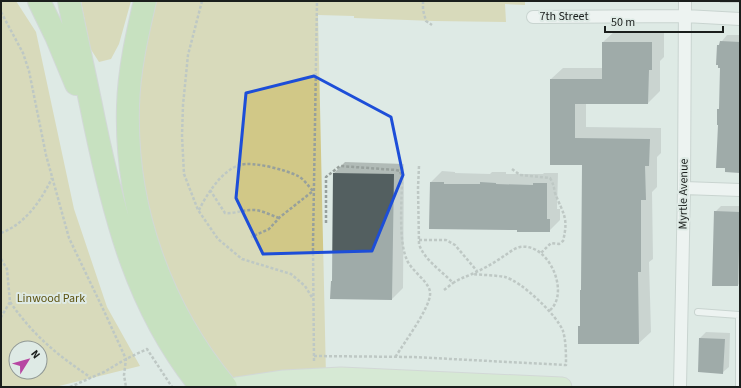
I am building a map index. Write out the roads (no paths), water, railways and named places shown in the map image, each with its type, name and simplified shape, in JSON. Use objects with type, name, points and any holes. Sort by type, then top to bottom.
[{"type":"highway","points":[[39,1],[62,50],[97,137]]},
{"type":"highway","points":[[69,1],[97,137],[118,224],[135,273],[158,324],[200,376],[226,387]]},
{"type":"highway","points":[[145,1],[133,57],[128,105],[130,158],[134,194],[147,241],[160,279],[182,324],[200,376]]},
{"type":"main road","points":[[237,387],[268,382],[314,378],[357,377],[562,387]]},
{"type":"street","name":"Myrtle Avenue","points":[[680,387],[684,188],[685,1]]},
{"type":"street","name":"7th Street","points":[[533,17],[685,16],[740,19]]},
{"type":"street","points":[[684,188],[740,190]]},
{"type":"lane","points":[[698,312],[739,315],[739,387]]},
{"type":"park label","name":"Linwood Park","points":[[51,298]]}]
